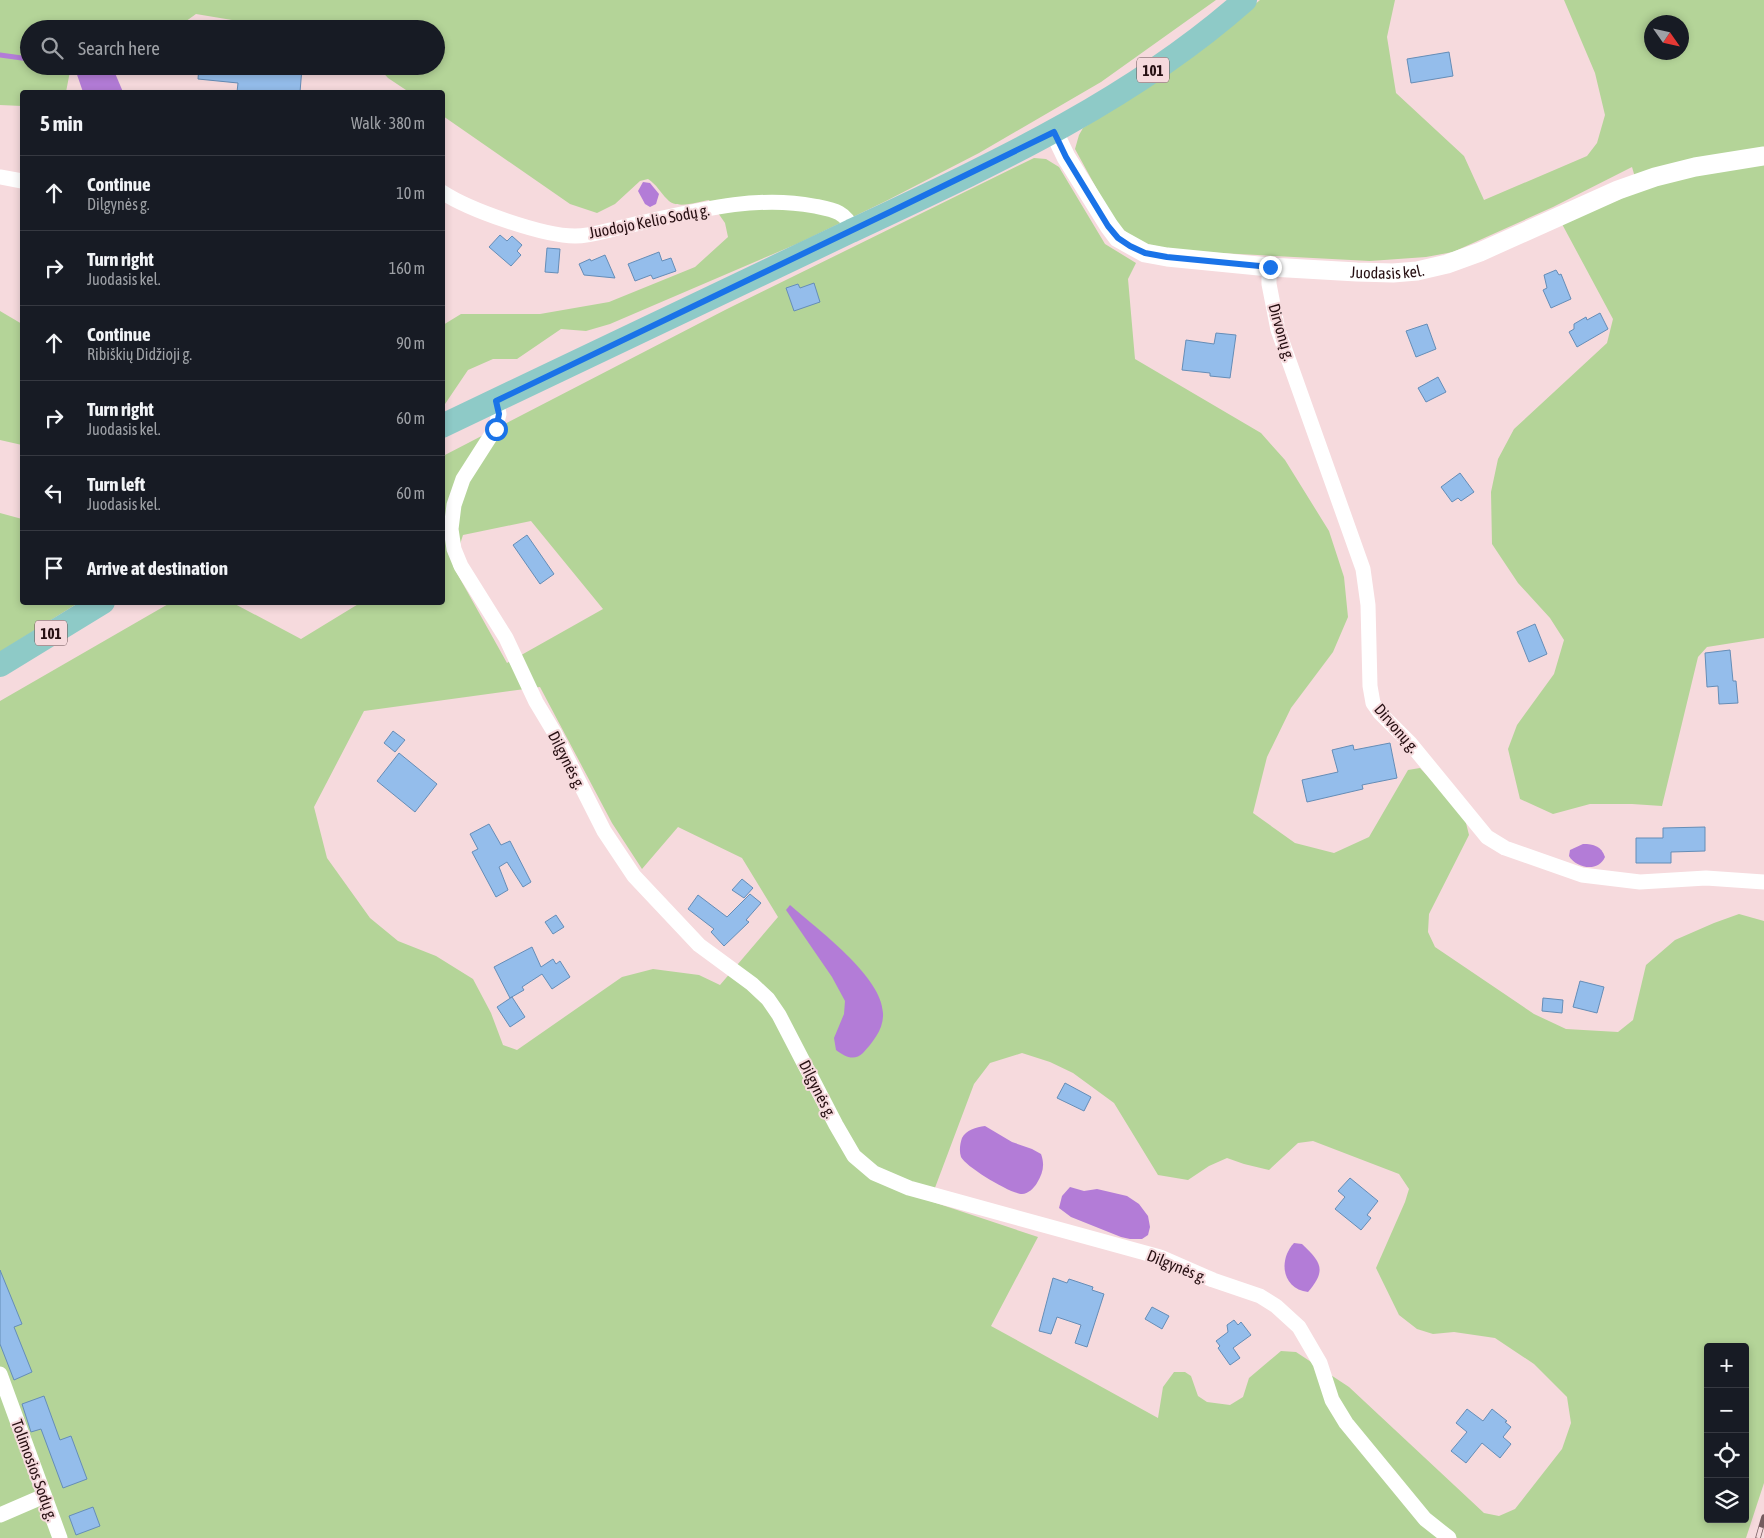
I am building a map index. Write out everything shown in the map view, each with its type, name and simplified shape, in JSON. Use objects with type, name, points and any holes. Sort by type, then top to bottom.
[{"type":"main road","name":"101","points":[[445,425],[1054,132],[1138,80],[1194,41],[1245,0]]},
{"type":"main road","name":"101","points":[[0,665],[98,605]]},
{"type":"street","name":"Juodasis kel.","points":[[1054,132],[1066,157],[1108,226],[1118,238],[1145,253],[1167,257],[1270,267],[1384,273],[1417,271],[1447,264],[1480,252],[1618,190],[1655,177],[1695,167],[1764,156]]},
{"type":"street","points":[[0,177],[20,181]]},
{"type":"street","name":"Juodojo Kelio Sodų g.","points":[[445,194],[476,209],[508,221],[548,232],[576,236],[712,208],[761,202],[797,202],[832,209],[848,218],[853,230]]},
{"type":"street","name":"Dirvonų g.","points":[[1270,267],[1269,284],[1278,330],[1363,569],[1368,604],[1370,686],[1374,703],[1380,713],[1410,743],[1487,837],[1505,848],[1582,875],[1640,882],[1706,878],[1764,882]]},
{"type":"street","name":"Dilgynės g.","points":[[496,401],[499,414],[496,429],[463,479],[454,505],[451,529],[454,549],[461,566],[506,638],[536,702],[554,732],[604,831],[634,876],[679,925],[699,945],[737,972],[768,999],[779,1015],[854,1156],[874,1173],[909,1188],[1160,1257],[1213,1280],[1260,1296],[1276,1306],[1299,1327],[1320,1363],[1332,1400],[1346,1423],[1426,1519],[1449,1538]]},
{"type":"street","name":"Tolimosios Sodų g.","points":[[0,1374],[60,1538]]},
{"type":"street","points":[[0,1515],[44,1496]]},
{"type":"green space","points":[[0,0],[1216,0],[1101,82],[979,153],[799,243],[610,324],[586,331],[561,329],[517,359],[493,359],[468,370],[445,404],[445,324],[461,314],[540,314],[609,302],[695,267],[728,237],[725,223],[709,200],[681,205],[676,204],[667,199],[648,179],[640,181],[615,204],[597,213],[570,204],[445,117],[445,90],[406,90],[385,75],[445,75],[445,20],[232,20],[196,14],[188,20],[20,20],[20,75],[69,75],[66,90],[20,90],[20,106],[0,105]]},
{"type":"green space","points":[[1260,0],[1395,0],[1387,37],[1396,93],[1464,156],[1484,200],[1587,156],[1597,143],[1605,115],[1595,73],[1564,0],[1764,0],[1764,638],[1707,647],[1698,657],[1662,806],[1590,804],[1553,814],[1520,799],[1508,749],[1517,725],[1554,674],[1564,640],[1550,618],[1518,583],[1492,544],[1491,492],[1498,459],[1514,429],[1607,343],[1613,319],[1562,224],[1639,191],[1632,167],[1553,207],[1453,252],[1426,257],[1370,261],[1181,251],[1146,244],[1121,228],[1111,215],[1075,149],[1083,128],[1151,85],[1209,44]]},
{"type":"green space","points":[[1034,158],[1046,159],[1059,167],[1105,244],[1136,263],[1128,279],[1135,359],[1261,433],[1285,460],[1329,531],[1344,577],[1348,617],[1333,652],[1291,708],[1267,757],[1253,813],[1295,843],[1334,853],[1369,837],[1408,770],[1420,768],[1464,815],[1469,835],[1429,914],[1428,932],[1435,947],[1534,1014],[1566,1029],[1618,1032],[1633,1020],[1646,965],[1675,940],[1739,914],[1764,921],[1764,1483],[1746,1538],[0,1538],[0,701],[167,605],[237,605],[301,639],[357,605],[445,605],[445,455],[727,309]],"holes":[[[531,521],[603,609],[507,663],[453,566],[463,535]],[[540,687],[612,823],[642,869],[678,827],[742,858],[778,917],[720,985],[699,975],[653,969],[622,977],[517,1050],[503,1045],[491,1013],[473,979],[436,956],[398,941],[370,918],[327,858],[314,807],[364,711]],[[1022,1053],[1050,1062],[1073,1073],[1114,1103],[1158,1175],[1188,1180],[1209,1166],[1227,1158],[1269,1170],[1298,1143],[1313,1141],[1399,1174],[1409,1189],[1376,1268],[1399,1315],[1417,1329],[1433,1334],[1454,1332],[1495,1338],[1534,1364],[1567,1397],[1571,1423],[1562,1449],[1515,1509],[1499,1516],[1484,1513],[1349,1387],[1296,1352],[1281,1351],[1249,1378],[1243,1397],[1230,1405],[1207,1402],[1198,1396],[1191,1376],[1185,1372],[1174,1372],[1163,1387],[1158,1418],[991,1326],[1038,1237],[930,1201],[974,1084],[990,1063]]]},
{"type":"green space","points":[[0,311],[20,323],[20,445],[0,440]]},
{"type":"green space","points":[[0,513],[20,518],[20,605],[75,605],[0,652]]},
{"type":"shaded area","points":[[77,75],[116,75],[122,90],[82,90]]},
{"type":"shaded area","points":[[643,182],[650,183],[659,194],[656,204],[650,207],[645,204],[638,191]]},
{"type":"shaded area","points":[[1583,844],[1594,845],[1599,848],[1605,857],[1602,862],[1592,867],[1587,867],[1572,860],[1569,856],[1570,850]]},
{"type":"shaded area","points":[[790,905],[846,954],[872,984],[880,999],[883,1019],[880,1030],[860,1056],[849,1057],[836,1050],[834,1038],[844,1014],[845,1001],[832,977],[786,910]]},
{"type":"shaded area","points":[[985,1126],[1012,1142],[1041,1154],[1043,1162],[1042,1172],[1036,1185],[1029,1192],[1024,1194],[1016,1193],[999,1185],[971,1167],[961,1157],[960,1145],[964,1135],[972,1129]]},
{"type":"shaded area","points":[[1070,1187],[1084,1191],[1097,1189],[1127,1196],[1139,1204],[1148,1216],[1150,1227],[1148,1235],[1142,1239],[1121,1237],[1071,1217],[1059,1208],[1062,1196]]},
{"type":"shaded area","points":[[1294,1243],[1302,1244],[1314,1256],[1319,1266],[1318,1278],[1308,1292],[1299,1290],[1288,1280],[1285,1273],[1286,1257]]},
{"type":"building","points":[[1449,52],[1453,76],[1411,83],[1407,59]]},
{"type":"building","points":[[198,75],[301,75],[300,90],[237,90],[238,83],[198,79]]},
{"type":"building","points":[[500,235],[507,241],[512,236],[522,245],[517,251],[521,255],[511,266],[489,247]]},
{"type":"building","points":[[547,248],[560,249],[558,273],[545,272]]},
{"type":"building","points":[[659,252],[662,261],[671,258],[676,271],[653,279],[651,275],[635,281],[628,264]]},
{"type":"building","points":[[605,255],[615,278],[584,275],[579,264]]},
{"type":"building","points":[[1556,270],[1559,275],[1561,274],[1571,299],[1551,308],[1543,290],[1547,288],[1544,275]]},
{"type":"building","points":[[814,283],[820,302],[794,311],[786,288],[798,284],[800,288]]},
{"type":"building","points":[[1600,313],[1608,329],[1577,347],[1569,332],[1574,329],[1574,324],[1586,317],[1587,320]]},
{"type":"building","points":[[1427,324],[1436,349],[1416,357],[1406,331]]},
{"type":"building","points":[[1216,333],[1236,335],[1230,378],[1210,376],[1210,373],[1182,370],[1186,340],[1214,344]]},
{"type":"building","points":[[1438,377],[1446,392],[1426,402],[1418,388]]},
{"type":"building","points":[[1460,473],[1474,492],[1461,501],[1458,498],[1452,502],[1441,487]]},
{"type":"building","points":[[527,535],[554,574],[540,584],[513,545]]},
{"type":"building","points":[[1535,624],[1547,654],[1529,662],[1517,632]]},
{"type":"building","points":[[1730,650],[1733,681],[1736,681],[1738,703],[1719,704],[1718,686],[1707,687],[1705,653]]},
{"type":"building","points":[[393,731],[405,740],[395,752],[384,743]]},
{"type":"building","points":[[1390,743],[1397,778],[1362,785],[1363,789],[1307,802],[1302,780],[1338,772],[1332,750],[1353,745],[1354,750]]},
{"type":"building","points":[[399,753],[437,784],[415,812],[377,781]]},
{"type":"building","points":[[489,824],[501,845],[510,841],[531,882],[523,887],[507,862],[499,867],[508,890],[496,897],[472,852],[478,849],[470,834]]},
{"type":"building","points":[[1705,827],[1705,851],[1671,852],[1671,863],[1636,863],[1636,838],[1663,838],[1663,828]]},
{"type":"building","points":[[742,879],[753,888],[744,898],[732,890]]},
{"type":"building","points":[[750,894],[761,903],[746,920],[749,922],[724,946],[711,932],[714,929],[688,909],[698,895],[727,917]]},
{"type":"building","points":[[556,915],[564,927],[553,934],[545,922]]},
{"type":"building","points":[[532,947],[541,967],[553,959],[556,964],[560,961],[570,977],[552,989],[542,974],[522,987],[524,990],[510,998],[494,967]]},
{"type":"building","points":[[1580,981],[1604,987],[1597,1013],[1573,1007]]},
{"type":"building","points":[[512,997],[525,1017],[510,1027],[497,1007]]},
{"type":"building","points":[[1543,998],[1563,1000],[1562,1013],[1542,1011]]},
{"type":"building","points":[[1065,1083],[1091,1097],[1084,1111],[1057,1098]]},
{"type":"building","points":[[1350,1178],[1378,1201],[1367,1215],[1371,1218],[1361,1230],[1335,1209],[1345,1197],[1338,1191]]},
{"type":"building","points":[[0,1270],[22,1324],[14,1327],[32,1372],[14,1380],[0,1344]]},
{"type":"building","points":[[1053,1278],[1067,1283],[1069,1279],[1093,1287],[1092,1290],[1104,1294],[1087,1347],[1075,1343],[1081,1325],[1057,1317],[1051,1334],[1039,1331]]},
{"type":"building","points":[[1152,1307],[1169,1316],[1162,1329],[1145,1319]]},
{"type":"building","points":[[1234,1320],[1238,1325],[1241,1322],[1251,1335],[1233,1348],[1240,1358],[1230,1365],[1218,1348],[1220,1346],[1216,1341],[1228,1332],[1227,1325]]},
{"type":"building","points":[[44,1396],[60,1440],[71,1436],[87,1479],[63,1488],[41,1429],[31,1432],[22,1404]]},
{"type":"building","points":[[1467,1409],[1483,1421],[1492,1409],[1507,1421],[1505,1422],[1511,1427],[1503,1437],[1511,1444],[1500,1458],[1482,1443],[1466,1463],[1451,1451],[1467,1432],[1456,1423]]},
{"type":"building","points":[[93,1507],[100,1526],[76,1535],[69,1516]]},
{"type":"waterway","points":[[0,55],[20,58]]},
{"type":"railway","points":[[1758,1538],[1764,1517]]},
{"type":"route","points":[[496,429],[499,414],[496,401],[1054,132],[1066,157],[1108,226],[1118,238],[1130,246],[1145,253],[1167,257],[1270,267]]}]
